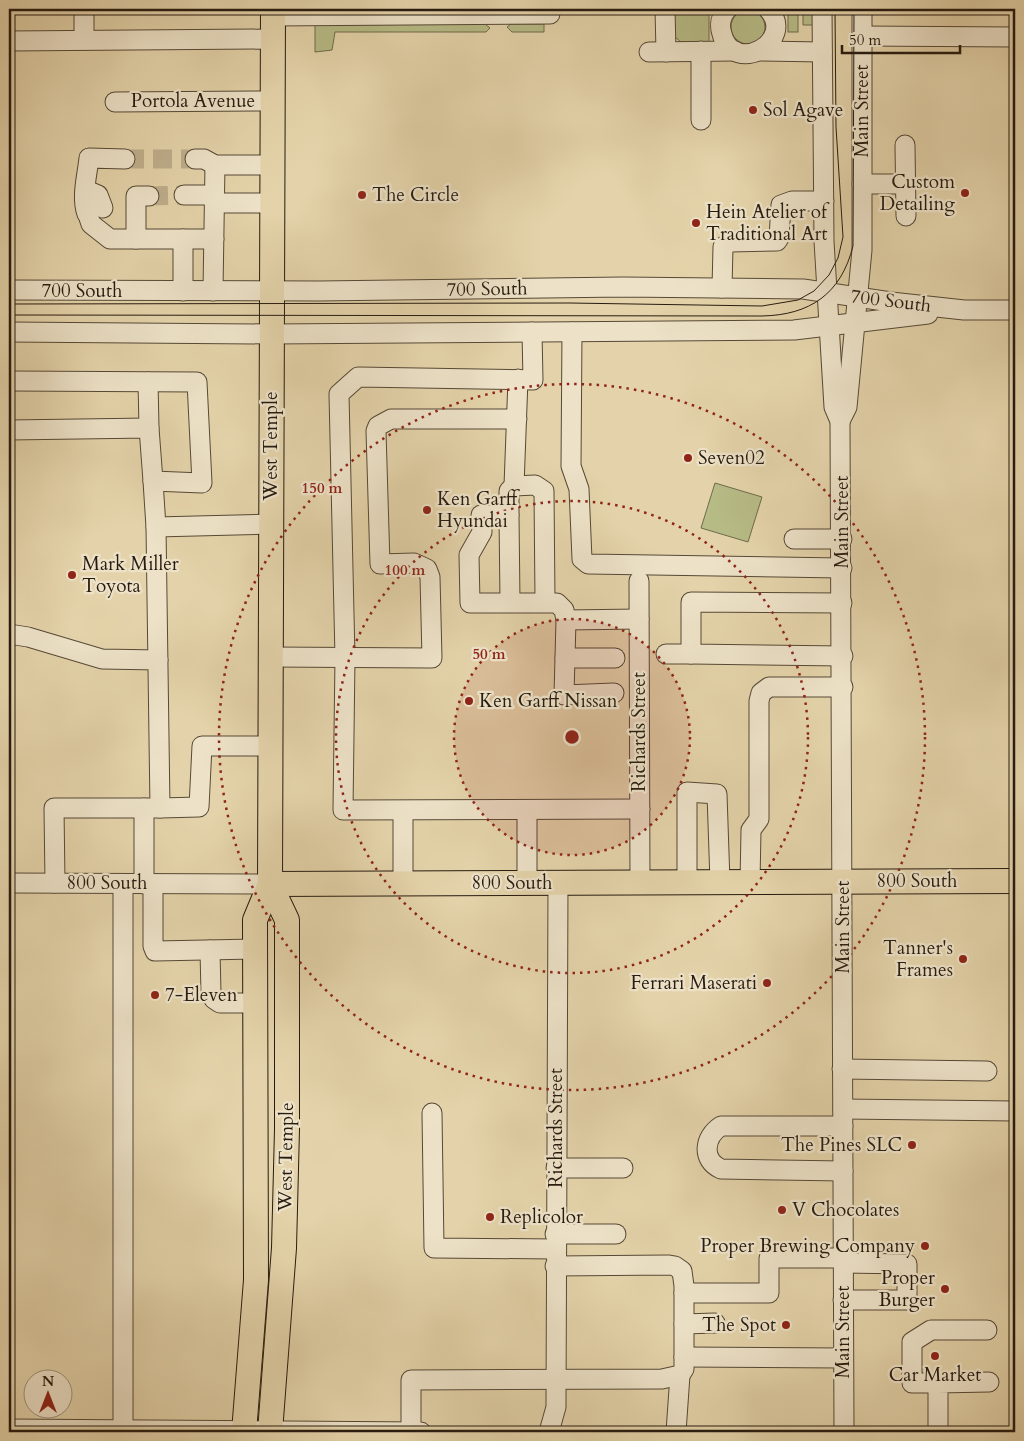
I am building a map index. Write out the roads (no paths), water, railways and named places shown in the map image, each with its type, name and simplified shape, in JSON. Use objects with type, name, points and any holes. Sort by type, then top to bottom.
[{"type":"main road","name":"West Temple","points":[[244,1432],[256,1280],[256,1003],[254,920],[270,884],[273,12]]},
{"type":"main road","name":"800 South","points":[[270,884],[1015,881]]},
{"type":"main road","name":"West Temple","points":[[270,884],[287,920],[286,1209],[271,1432]]},
{"type":"street","points":[[84,9],[84,40]]},
{"type":"street","points":[[273,12],[550,14],[550,9]]},
{"type":"street","points":[[665,9],[657,52],[735,51],[752,54],[760,51],[822,52]]},
{"type":"street","points":[[727,9],[721,20],[720,30],[723,38],[735,51]]},
{"type":"street","points":[[760,51],[773,38],[775,29],[774,20],[768,9]]},
{"type":"street","name":"Main Street","points":[[822,9],[824,241],[834,407],[840,422],[842,539],[844,1432]]},
{"type":"street","name":"Main Street","points":[[840,422],[848,407],[862,250],[862,9]]},
{"type":"street","points":[[862,36],[1015,37]]},
{"type":"street","points":[[9,41],[272,39]]},
{"type":"street","points":[[701,51],[701,120]]},
{"type":"street","name":"Portola Avenue","points":[[115,102],[272,101]]},
{"type":"street","points":[[905,145],[906,216]]},
{"type":"street","points":[[125,158],[89,158],[86,190],[98,195],[96,213],[103,233],[110,239],[214,239]]},
{"type":"street","points":[[195,158],[204,158],[215,165],[272,165]]},
{"type":"street","points":[[213,291],[215,165]]},
{"type":"street","points":[[862,184],[906,184]]},
{"type":"street","points":[[136,239],[136,196],[149,196]]},
{"type":"street","points":[[184,196],[272,202]]},
{"type":"street","points":[[722,288],[723,247],[730,242],[777,241],[779,238],[781,205],[792,201],[824,201]]},
{"type":"street","points":[[182,291],[183,239]]},
{"type":"street","name":"700 South","points":[[9,290],[803,289],[857,298],[964,310],[1015,310]]},
{"type":"street","name":"700 South","points":[[9,332],[272,334],[794,330],[964,310]]},
{"type":"street","points":[[532,332],[533,380],[358,377],[338,394],[346,658],[344,810],[640,810]]},
{"type":"street","points":[[572,332],[571,466],[579,489],[582,559],[588,564],[842,568]]},
{"type":"street","points":[[514,486],[518,379]]},
{"type":"street","points":[[9,381],[197,382],[202,483],[153,481]]},
{"type":"street","points":[[148,382],[149,428],[156,528],[158,660],[148,884],[153,946],[156,951],[255,949]]},
{"type":"street","points":[[270,657],[432,658],[430,577],[427,569],[414,563],[380,564],[376,431],[378,426],[391,419],[517,419]]},
{"type":"street","points":[[9,430],[149,428]]},
{"type":"street","points":[[510,602],[509,491],[514,486],[535,485],[544,491],[545,602]]},
{"type":"street","points":[[509,515],[481,515],[482,532],[469,556],[470,602],[557,602],[564,610],[566,620],[564,695],[614,693]]},
{"type":"street","points":[[156,528],[271,524]]},
{"type":"street","points":[[794,539],[842,539]]},
{"type":"street","name":"Richards Street","points":[[639,581],[640,883]]},
{"type":"street","points":[[691,654],[692,602],[842,603]]},
{"type":"street","points":[[566,620],[639,619]]},
{"type":"street","points":[[9,634],[28,637],[102,658],[158,660]]},
{"type":"street","points":[[666,654],[843,656]]},
{"type":"street","points":[[564,658],[615,658]]},
{"type":"street","points":[[750,882],[751,830],[759,819],[759,701],[761,693],[769,686],[843,687]]},
{"type":"street","points":[[55,883],[54,808],[199,807],[202,746],[270,746]]},
{"type":"street","points":[[687,882],[687,792],[716,794],[720,882]]},
{"type":"street","points":[[403,810],[403,884]]},
{"type":"street","points":[[526,811],[527,883]]},
{"type":"street","name":"800 South","points":[[9,882],[270,884]]},
{"type":"street","name":"Richards Street","points":[[549,1432],[556,1407],[555,1250],[558,883]]},
{"type":"street","points":[[123,884],[123,1430]]},
{"type":"street","points":[[210,950],[211,994],[214,999],[220,1002],[256,1003]]},
{"type":"street","points":[[842,1069],[987,1071]]},
{"type":"street","points":[[843,1171],[720,1170],[711,1165],[707,1158],[708,1140],[712,1132],[720,1126],[843,1117],[1015,1111]]},
{"type":"street","points":[[432,1113],[434,1248],[555,1250],[675,1266],[682,1271],[684,1324],[676,1432]]},
{"type":"street","points":[[556,1168],[623,1168]]},
{"type":"street","points":[[555,1250],[616,1234]]},
{"type":"street","points":[[684,1293],[769,1293],[769,1258],[907,1264],[907,1300],[843,1300]]},
{"type":"street","points":[[684,1324],[715,1323]]},
{"type":"street","points":[[986,1330],[931,1330],[912,1342],[912,1383],[989,1382]]},
{"type":"street","points":[[411,1432],[411,1380],[662,1379],[682,1366],[844,1358]]},
{"type":"street","points":[[938,1383],[938,1432]]},
{"type":"street","points":[[9,1429],[421,1432]]},
{"type":"tunnel","points":[[125,159],[195,159]]},
{"type":"tunnel","points":[[149,196],[184,195]]},
{"type":"tram line","points":[[9,304],[570,303],[762,306],[798,300],[814,291],[829,275],[838,258],[843,237],[836,127],[835,9]]},
{"type":"tram line","points":[[9,315],[762,316],[779,315],[809,306],[821,299],[832,289],[848,263],[853,246],[854,9]]},
{"type":"place","name":"Sol Agave","points":[[753,110]]},
{"type":"place","name":"Custom Detailing","points":[[965,193]]},
{"type":"place","name":"The Circle","points":[[362,195]]},
{"type":"place","name":"Hein Atelier of Traditional Art","points":[[696,223]]},
{"type":"place","name":"Seven02","points":[[688,458]]},
{"type":"place","name":"Ken Garff Hyundai","points":[[427,510]]},
{"type":"place","name":"Mark Miller Toyota","points":[[72,575]]},
{"type":"place","name":"Ken Garff Nissan","points":[[469,701]]},
{"type":"place","name":"Tanner's Frames","points":[[963,959]]},
{"type":"place","name":"Ferrari Maserati","points":[[767,983]]},
{"type":"place","name":"7-Eleven","points":[[155,995]]},
{"type":"place","name":"The Pines SLC","points":[[912,1145]]},
{"type":"place","name":"V Chocolates","points":[[782,1210]]},
{"type":"place","name":"Replicolor","points":[[490,1217]]},
{"type":"place","name":"Proper Brewing Company","points":[[925,1246]]},
{"type":"place","name":"Proper Burger","points":[[945,1289]]},
{"type":"place","name":"The Spot","points":[[786,1325]]},
{"type":"place","name":"Car Market","points":[[935,1356]]}]
